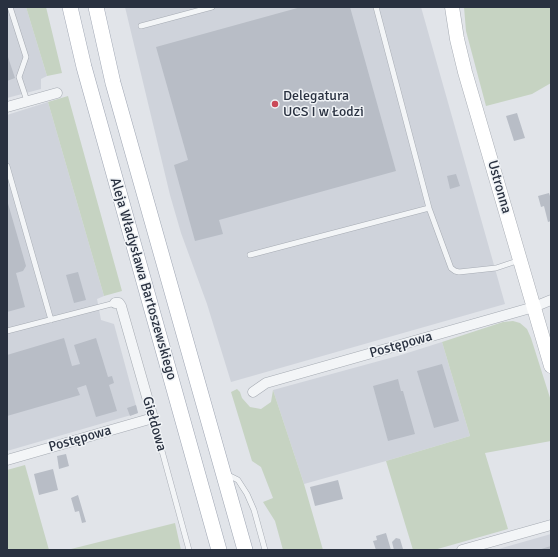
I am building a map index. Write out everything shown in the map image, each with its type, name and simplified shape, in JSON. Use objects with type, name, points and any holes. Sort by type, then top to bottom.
[{"type":"main road","name":"Aleja Władysława Bartoszewskiego","points":[[70,7],[84,67],[219,550]]},
{"type":"main road","name":"Aleja Władysława Bartoszewskiego","points":[[96,7],[113,83],[245,550]]},
{"type":"street","name":"Ustronna","points":[[452,7],[460,55],[551,366]]},
{"type":"street","points":[[7,107],[57,93]]},
{"type":"street","name":"Postępowa","points":[[253,392],[266,383],[534,307],[551,300]]},
{"type":"street","name":"Giełdowa","points":[[115,303],[119,303],[121,306],[153,418]]},
{"type":"street","name":"Postępowa","points":[[7,460],[153,418]]},
{"type":"street","points":[[462,550],[551,525]]},
{"type":"lane","points":[[10,7],[26,56],[19,76],[27,101]]},
{"type":"lane","points":[[141,26],[212,7]]},
{"type":"lane","points":[[376,7],[429,208],[451,268],[459,272],[496,268],[520,260]]},
{"type":"lane","points":[[7,166],[51,320]]},
{"type":"lane","points":[[250,255],[429,208]]},
{"type":"lane","points":[[7,332],[115,303]]},
{"type":"lane","name":"Giełdowa","points":[[153,418],[189,550]]},
{"type":"lane","points":[[223,473],[238,480],[247,494],[254,510],[265,550]]},
{"type":"shaded area","points":[[7,7],[26,7],[47,76],[41,79],[41,89],[7,98]]},
{"type":"shaded area","points":[[125,7],[421,7],[505,304],[231,382],[207,304],[181,233],[170,195]]},
{"type":"shaded area","points":[[48,102],[104,296],[97,299],[101,320],[114,324],[138,413],[7,451],[7,115]]},
{"type":"shaded area","points":[[442,342],[470,436],[304,484],[273,390],[401,355]]},
{"type":"shaded area","points":[[551,534],[551,550],[496,550],[502,548]]},
{"type":"green space","points":[[26,7],[46,7],[62,73],[47,76]]},
{"type":"green space","points":[[464,7],[551,7],[551,83],[532,94],[486,106],[466,31]]},
{"type":"green space","points":[[68,96],[122,291],[104,296],[48,102]]},
{"type":"green space","points":[[513,321],[520,323],[527,329],[551,401],[551,441],[485,453],[508,529],[434,550],[413,550],[386,461],[470,436],[442,342],[503,322]]},
{"type":"green space","points":[[237,389],[242,398],[250,407],[261,409],[271,402],[273,390],[304,484],[323,550],[283,550],[275,521],[263,502],[273,498],[261,467],[252,461],[231,392]]},
{"type":"green space","points":[[25,465],[49,550],[7,550],[7,470]]},
{"type":"green space","points":[[175,523],[181,550],[67,550]]},
{"type":"building","name":"Delegatura UCS I w Łodzi","points":[[301,7],[350,7],[396,171],[219,220],[223,234],[195,241],[174,165],[188,160],[156,47]]},
{"type":"building","points":[[7,54],[15,78],[7,81]]},
{"type":"building","points":[[517,113],[525,138],[514,141],[506,116]]},
{"type":"building","points":[[456,174],[460,186],[450,189],[447,176]]},
{"type":"building","points":[[549,193],[550,196],[551,195],[551,221],[548,222],[544,206],[541,207],[538,196]]},
{"type":"building","points":[[7,200],[26,266],[23,271],[16,273],[25,307],[7,312]]},
{"type":"building","points":[[78,272],[86,300],[74,303],[66,275]]},
{"type":"building","points":[[64,338],[72,366],[80,364],[74,345],[96,338],[108,377],[112,376],[114,383],[109,385],[117,411],[96,417],[86,385],[77,388],[80,395],[7,416],[7,355]]},
{"type":"building","points":[[442,364],[459,421],[434,428],[417,371]]},
{"type":"building","points":[[398,379],[401,391],[403,391],[415,434],[388,441],[373,386]]},
{"type":"building","points":[[136,405],[138,413],[130,416],[127,408]]},
{"type":"building","points":[[66,454],[69,466],[59,469],[57,456]]},
{"type":"building","points":[[53,469],[58,490],[39,495],[34,474]]},
{"type":"building","points":[[338,480],[343,499],[315,506],[310,487]]},
{"type":"building","points":[[78,495],[86,522],[82,523],[79,511],[75,512],[71,498]]},
{"type":"building","points":[[386,533],[391,550],[376,550],[373,541],[377,540],[376,536]]},
{"type":"building","points":[[396,538],[400,539],[403,549],[394,550],[392,542]]},
{"type":"building","points":[[551,546],[551,550],[538,550]]},
{"type":"place","name":"Delegatura UCS I w Łodzi","points":[[275,104]]}]
